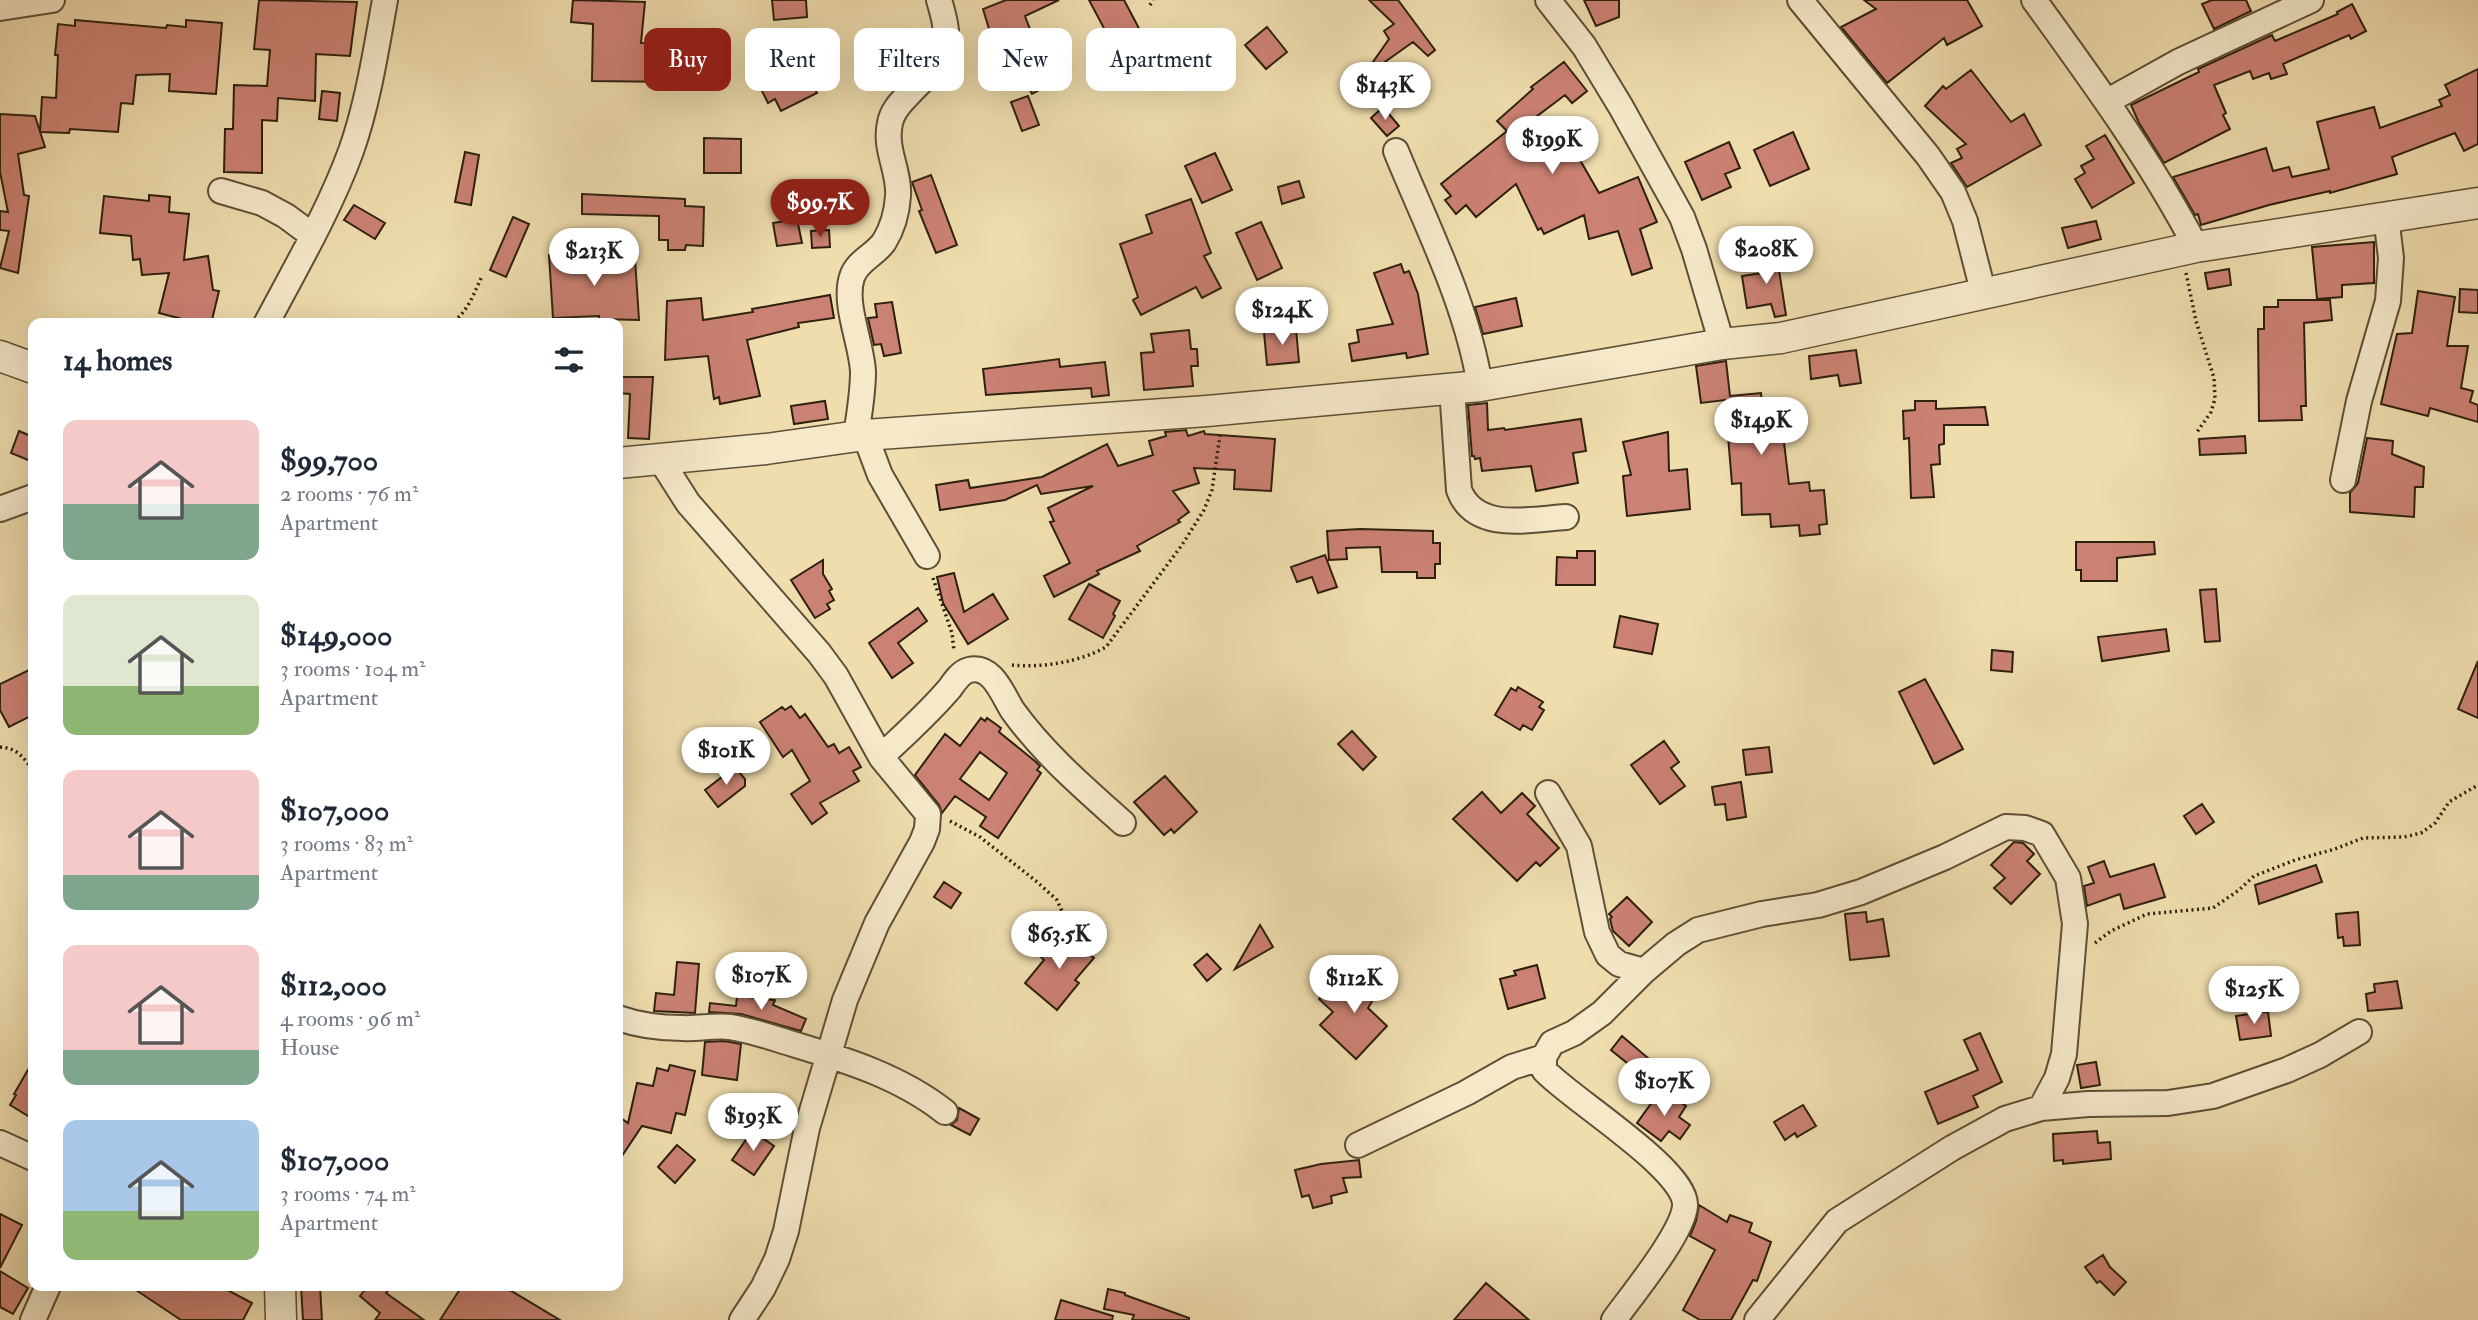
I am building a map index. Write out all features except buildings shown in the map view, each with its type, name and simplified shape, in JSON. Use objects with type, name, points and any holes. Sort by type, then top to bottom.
[{"type":"street","points":[[0,8],[52,0]]},
{"type":"street","points":[[269,318],[313,236],[351,150],[364,106],[385,0]]},
{"type":"street","points":[[927,556],[880,475],[861,436],[863,370],[850,300],[852,278],[860,264],[883,243],[895,217],[899,193],[887,143],[890,120],[898,106],[940,62],[946,44],[947,26],[939,0]]},
{"type":"street","points":[[1548,0],[1584,46],[1682,217],[1722,344]]},
{"type":"street","points":[[1800,0],[1928,156],[1953,192],[1965,222],[1984,295]]},
{"type":"street","points":[[2034,0],[2108,101],[2173,204],[2189,248]]},
{"type":"street","points":[[2108,101],[2178,62],[2311,0]]},
{"type":"street","points":[[1396,151],[1458,302],[1474,350],[1466,387],[1459,490],[1463,501],[1476,513],[1507,521],[1566,517]]},
{"type":"street","points":[[221,191],[262,203],[313,236]]},
{"type":"street","points":[[623,462],[766,449],[861,436],[1223,409],[1466,387],[1722,344],[1781,338],[2189,248],[2478,203]]},
{"type":"street","points":[[2343,480],[2359,401],[2388,301],[2391,258],[2386,216]]},
{"type":"street","points":[[0,356],[28,366]]},
{"type":"street","points":[[660,458],[688,503],[790,617],[836,676],[881,757],[928,814],[927,829],[922,842],[877,923],[845,1000],[807,1128],[786,1231],[777,1259],[763,1289],[742,1320]]},
{"type":"street","points":[[0,509],[28,499]]},
{"type":"street","points":[[881,757],[968,673],[992,678],[1020,720],[1063,769],[1123,823]]},
{"type":"street","points":[[1548,793],[1580,846],[1597,932],[1608,955],[1619,964],[1644,971]]},
{"type":"street","points":[[1615,1320],[1682,1219],[1685,1205],[1683,1192],[1671,1177],[1601,1115],[1556,1083],[1544,1070],[1544,1057],[1552,1043],[1574,1033],[1602,1013],[1644,971],[1676,944],[1698,930],[1762,914],[1818,905],[1861,892],[2006,827],[2025,828],[2042,834],[2068,877],[2075,924],[2064,1054],[2057,1078],[2041,1108]]},
{"type":"street","points":[[623,1020],[635,1024],[680,1028],[730,1027],[828,1055],[895,1080],[922,1094],[945,1112]]},
{"type":"street","points":[[1757,1320],[1837,1221],[1963,1142],[2005,1119],[2041,1108],[2088,1104],[2168,1103],[2213,1096],[2287,1070],[2320,1055],[2359,1032]]},
{"type":"street","points":[[1358,1145],[1466,1093],[1512,1067],[1544,1057]]},
{"type":"street","points":[[0,1143],[28,1156]]},
{"type":"street","points":[[33,1320],[46,1291]]},
{"type":"street","points":[[279,1291],[281,1320]]},
{"type":"path","points":[[1150,5],[1153,0]]},
{"type":"path","points":[[2189,248],[2196,321],[2214,378],[2215,399],[2211,412],[2197,432]]},
{"type":"path","points":[[458,318],[482,276]]},
{"type":"path","points":[[927,556],[938,598],[968,673],[994,664],[1023,666],[1091,655],[1107,647],[1182,545],[1204,510],[1212,490],[1223,409]]},
{"type":"path","points":[[0,747],[11,747],[28,763]]},
{"type":"path","points":[[2073,955],[2111,931],[2147,914],[2213,908],[2254,876],[2272,868],[2363,838],[2404,837],[2421,833],[2435,823],[2449,802],[2478,785]]},
{"type":"path","points":[[928,814],[954,823],[980,837],[1057,900],[1065,918]]}]
